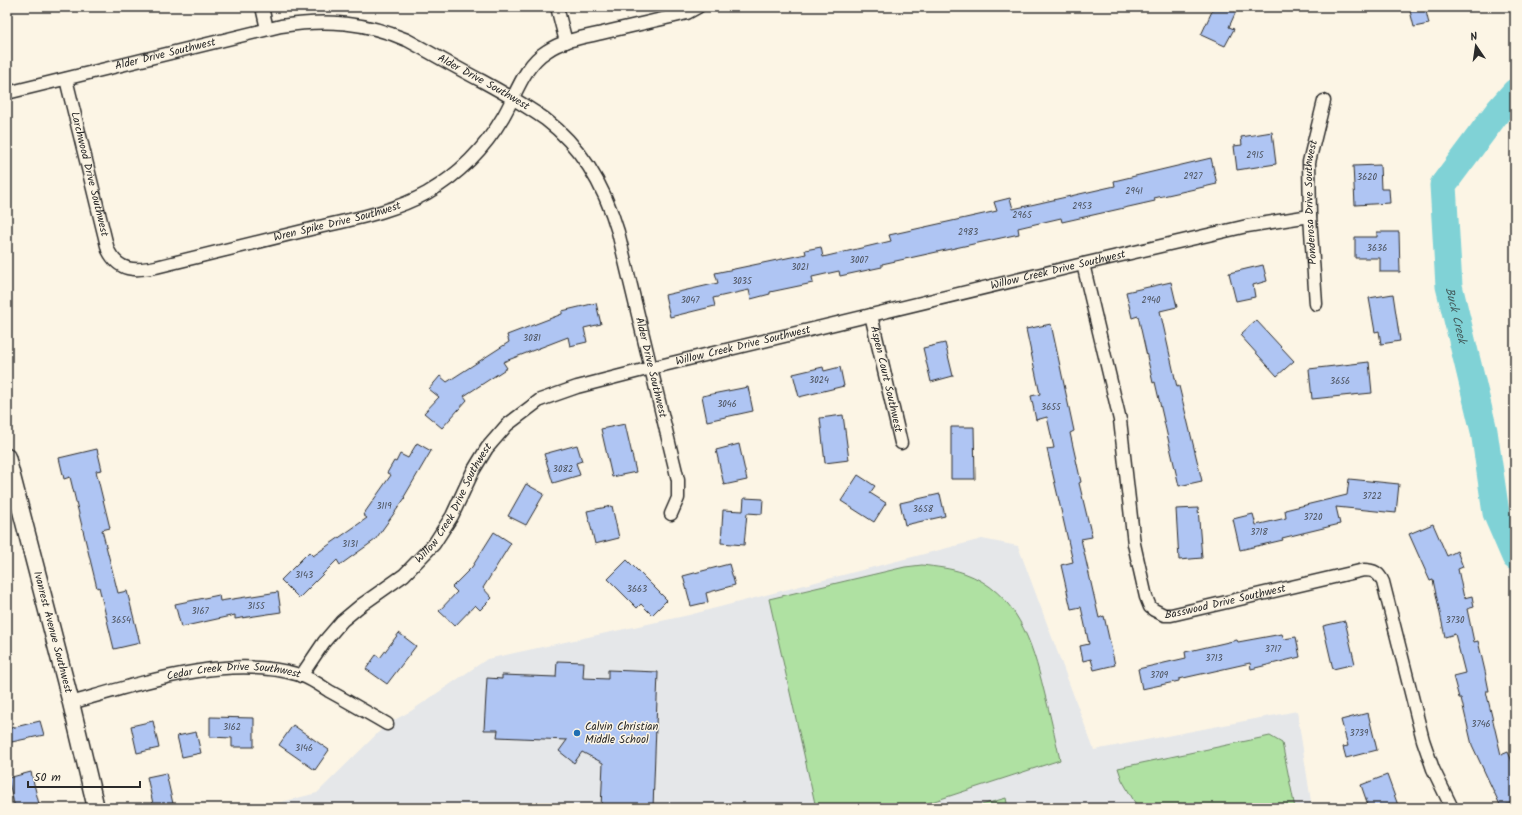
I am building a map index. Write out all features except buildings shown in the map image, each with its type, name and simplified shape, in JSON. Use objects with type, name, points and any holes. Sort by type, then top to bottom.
[{"type":"street","points":[[262,7],[267,29]]},
{"type":"street","points":[[557,7],[566,42]]},
{"type":"street","name":"Wren Spike Drive Southwest","points":[[120,265],[137,270],[156,267],[363,216],[414,200],[440,184],[471,159],[496,127],[534,62],[546,51],[566,42],[687,13],[698,7]]},
{"type":"street","name":"Alder Drive Southwest","points":[[7,93],[267,29],[298,23],[328,22],[358,24],[408,40],[512,98],[545,120],[562,134],[580,155],[599,183],[611,210],[618,232],[678,480],[678,498],[671,514]]},
{"type":"street","name":"Larchwood Drive Southwest","points":[[66,79],[106,244],[111,256],[120,265]]},
{"type":"street","name":"Ponderosa Drive Southwest","points":[[1316,304],[1310,216],[1309,162],[1324,101]]},
{"type":"street","name":"Willow Creek Drive Southwest","points":[[301,676],[324,642],[342,621],[360,606],[404,576],[434,544],[452,516],[479,460],[491,442],[507,425],[530,406],[554,394],[651,368],[1083,264],[1247,226],[1310,216]]},
{"type":"street","name":"Basswood Drive Southwest","points":[[1083,264],[1117,402],[1123,437],[1134,544],[1146,597],[1150,607],[1159,613],[1171,614],[1364,570],[1376,572],[1383,582],[1425,745],[1433,769],[1452,808]]},
{"type":"street","name":"Aspen Court Southwest","points":[[871,315],[901,443]]},
{"type":"street","name":"Ivanrest Avenue Southwest","points":[[7,457],[71,704],[96,808]]},
{"type":"street","name":"Cedar Creek Drive Southwest","points":[[71,704],[126,687],[200,671],[246,667],[279,670],[301,676],[387,724]]},
{"type":"shaded area","points":[[982,539],[1018,546],[1094,750],[1297,711],[1312,808],[258,808],[317,793],[387,724],[411,711],[487,659],[689,615]]},
{"type":"green space","points":[[922,565],[964,573],[982,582],[997,593],[1009,606],[1019,621],[1034,655],[1060,760],[913,808],[816,808],[769,599],[905,567]]},
{"type":"green space","points":[[1270,736],[1282,743],[1295,808],[1138,808],[1122,780],[1118,768]]},
{"type":"green space","points":[[1006,798],[1008,808],[971,808]]},
{"type":"waterway","name":"Buck Creek","points":[[1515,92],[1499,110],[1443,185],[1449,286],[1484,431],[1496,513],[1515,557]]},
{"type":"place","name":"Calvin Christian Middle School","points":[[577,733]]}]
